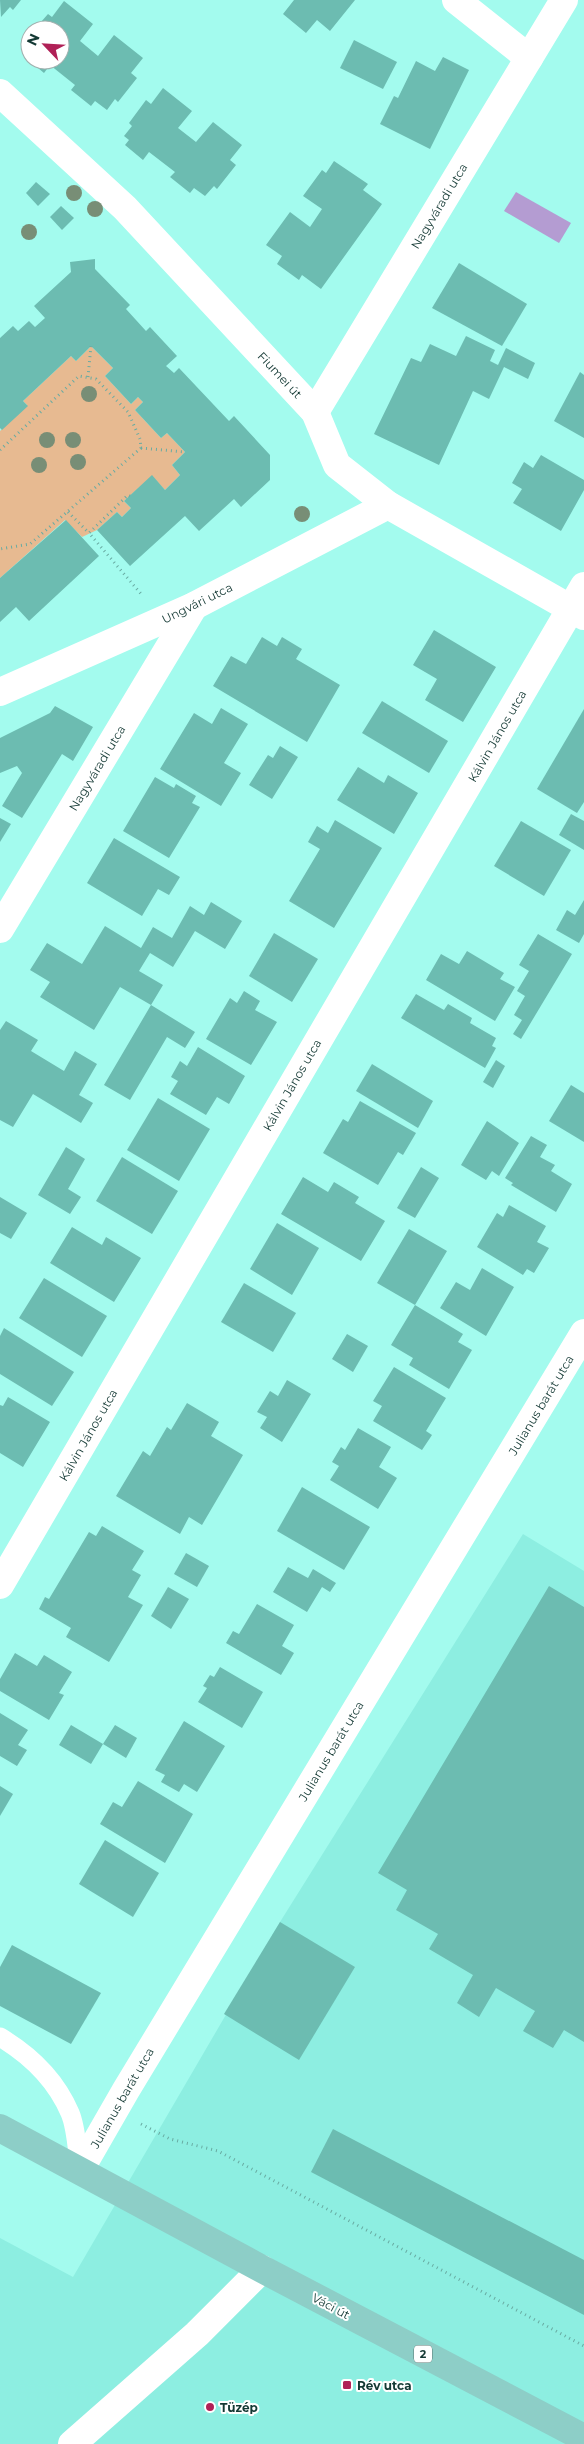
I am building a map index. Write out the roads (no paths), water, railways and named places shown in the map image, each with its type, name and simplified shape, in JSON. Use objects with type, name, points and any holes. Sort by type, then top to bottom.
[{"type":"main road","name":"Váci út","points":[[0,2128],[262,2269],[584,2438]]},
{"type":"street","points":[[456,0],[529,58]]},
{"type":"street","name":"Nagyváradi utca","points":[[315,412],[564,0]]},
{"type":"street","name":"Fiumei út","points":[[0,93],[125,208],[315,412],[337,465],[388,505],[577,613]]},
{"type":"street","name":"Ungvári utca","points":[[0,692],[194,606],[388,505]]},
{"type":"street","name":"Kálvin János utca","points":[[0,1585],[577,613],[584,586]]},
{"type":"street","name":"Nagyváradi utca","points":[[0,929],[194,606]]},
{"type":"street","name":"Julianus barát utca","points":[[80,2170],[584,1333]]},
{"type":"street","points":[[72,2444],[197,2334],[262,2269]]},
{"type":"lane","points":[[0,2037],[20,2049],[53,2082],[71,2114],[80,2170]]},
{"type":"place","name":"Rév utca","points":[[347,2385]]},
{"type":"place","name":"Tüzép","points":[[210,2407]]}]
